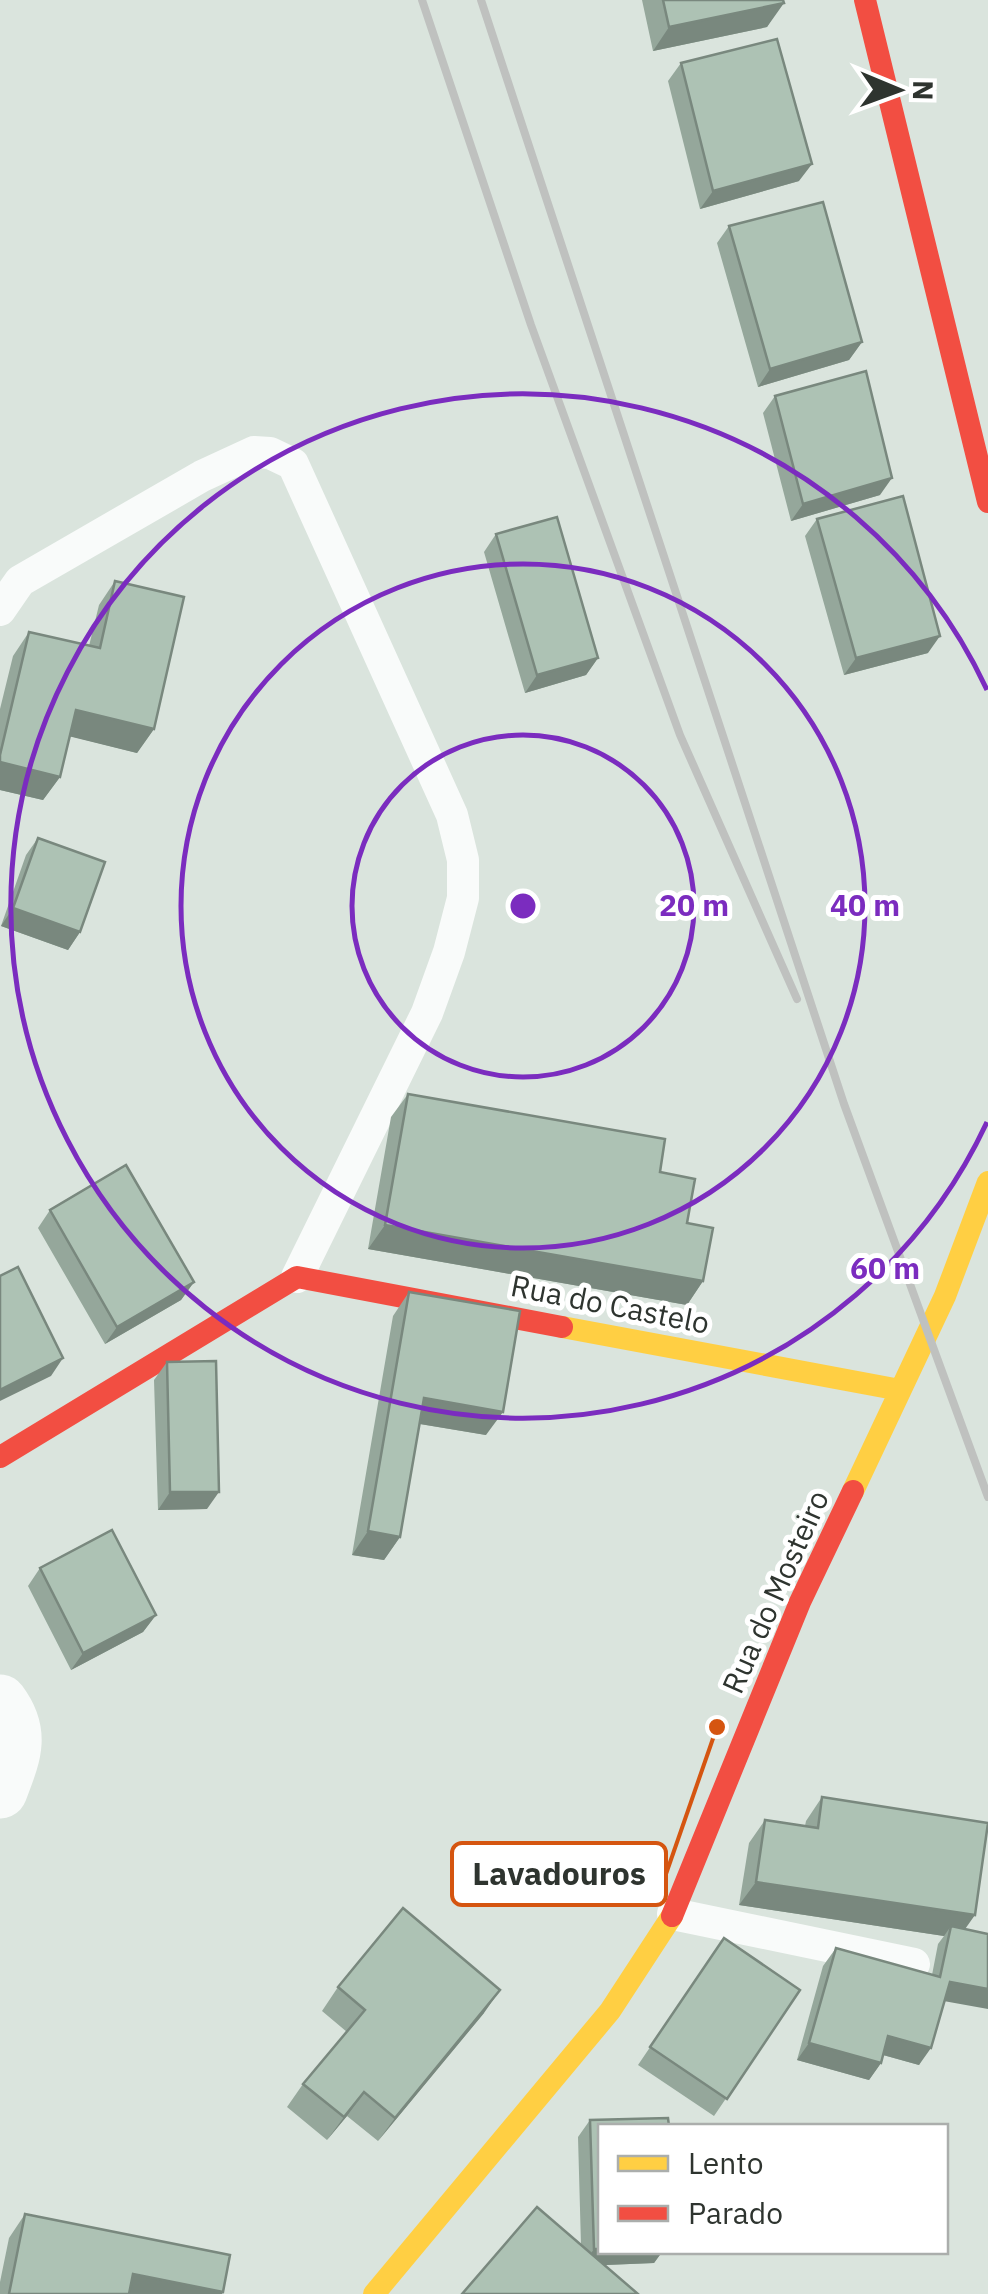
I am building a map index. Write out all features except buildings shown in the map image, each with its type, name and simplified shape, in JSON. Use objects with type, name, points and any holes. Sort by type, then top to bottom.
[{"type":"main road","points":[[865,0],[988,502]]},
{"type":"main road","name":"Rua do Mosteiro","points":[[374,2294],[610,2010],[674,1914],[800,1602],[983,1212]]},
{"type":"main road","points":[[0,1456],[297,1277]]},
{"type":"main road","name":"Rua do Castelo","points":[[297,1277],[900,1390]]},
{"type":"street","points":[[0,1702],[12,1718],[15,1750],[0,1791]]},
{"type":"lane","points":[[0,610],[20,581],[53,560],[202,476],[254,452],[270,452],[293,464],[400,697],[452,814],[463,860],[462,898],[449,952],[427,1012],[297,1277]]},
{"type":"lane","points":[[674,1914],[914,1964]]},
{"type":"railway","points":[[422,0],[531,325],[680,735],[797,999]]},
{"type":"railway","points":[[481,0],[844,1104],[988,1497]]},
{"type":"traffic: slow","points":[[853,1491],[945,1296],[988,1182]]},
{"type":"traffic: slow","points":[[562,1327],[900,1390]]},
{"type":"traffic: slow","points":[[374,2294],[610,2011],[672,1916]]},
{"type":"traffic: jam","points":[[865,0],[988,502]]},
{"type":"traffic: jam","points":[[0,1457],[297,1277],[562,1327]]},
{"type":"traffic: jam","points":[[672,1916],[800,1602],[853,1491]]},
{"type":"place","name":"Lavadouros","points":[[717,1727]]}]
